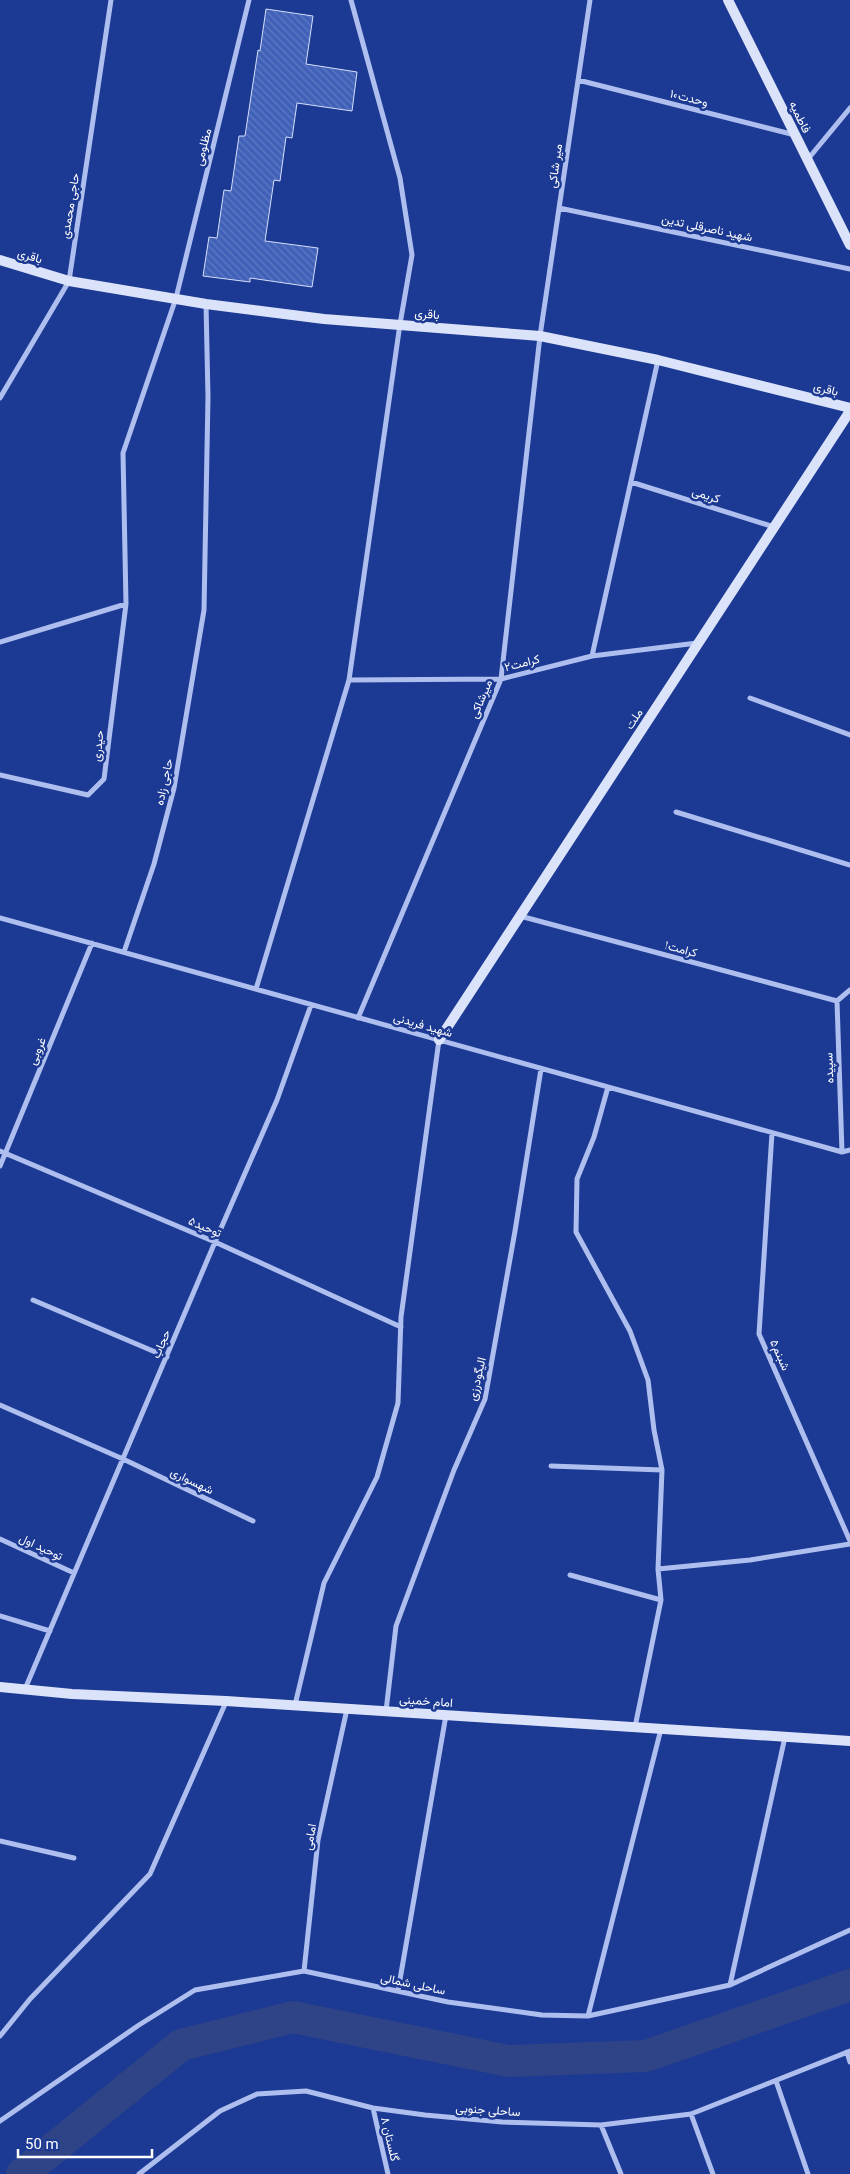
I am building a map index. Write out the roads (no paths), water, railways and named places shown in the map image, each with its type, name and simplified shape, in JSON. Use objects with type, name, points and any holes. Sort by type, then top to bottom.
[{"type":"street","name":"حاجی محمدی","points":[[0,398],[69,281],[111,0]]},
{"type":"street","name":"مظلومی","points":[[126,604],[123,453],[176,298],[249,0]]},
{"type":"street","points":[[256,989],[349,680],[400,324],[412,255],[400,178],[350,0]]},
{"type":"street","name":"میر شاکی","points":[[540,336],[590,0]]},
{"type":"street","name":"فاطمیه","points":[[728,0],[850,245]]},
{"type":"street","name":"وحدت۱۰","points":[[578,80],[795,135]]},
{"type":"street","points":[[808,160],[850,108]]},
{"type":"street","name":"شهید ناصرقلی تدین","points":[[559,208],[850,269]]},
{"type":"street","name":"باقری","points":[[0,260],[69,281],[206,304],[324,319],[540,336],[658,360],[850,409]]},
{"type":"street","name":"حاجی زاده","points":[[124,952],[154,864],[174,788],[204,610],[208,397],[206,304]]},
{"type":"street","name":"میرشاکی","points":[[358,1018],[500,679],[540,336]]},
{"type":"street","points":[[592,656],[658,360]]},
{"type":"street","name":"ملت","points":[[439,1040],[850,409]]},
{"type":"street","name":"کریمی","points":[[632,482],[774,527]]},
{"type":"street","points":[[0,642],[126,604]]},
{"type":"street","name":"حیدری","points":[[0,775],[88,795],[104,779],[126,604]]},
{"type":"street","name":"کرامت۲","points":[[349,680],[500,679],[592,656],[698,643]]},
{"type":"street","points":[[750,698],[850,735]]},
{"type":"street","points":[[676,812],[850,865]]},
{"type":"street","name":"کرامت۱","points":[[520,916],[836,1001]]},
{"type":"street","name":"شهید فریدنی","points":[[0,918],[842,1152]]},
{"type":"street","name":"غروبی","points":[[0,1166],[3,1152],[92,943]]},
{"type":"street","points":[[836,1001],[850,990]]},
{"type":"street","name":"سپیده","points":[[836,1001],[842,1152]]},
{"type":"street","name":"حجاب","points":[[25,1689],[277,1100],[311,1005]]},
{"type":"street","points":[[295,1706],[324,1583],[377,1477],[398,1402],[401,1327],[439,1040]]},
{"type":"street","name":"الیگودرزی","points":[[386,1711],[396,1626],[454,1470],[485,1399],[515,1232],[540,1068]]},
{"type":"street","points":[[608,1087],[594,1137],[578,1178],[576,1232],[630,1331],[648,1380],[654,1430],[662,1470],[658,1568],[661,1600],[635,1727]]},
{"type":"street","name":"شبنم۵","points":[[772,1133],[760,1334],[850,1542]]},
{"type":"street","points":[[842,1152],[850,1150]]},
{"type":"street","name":"توحید۵","points":[[3,1152],[215,1242],[401,1327]]},
{"type":"street","points":[[33,1300],[167,1357]]},
{"type":"street","name":"شهسواری","points":[[0,1405],[123,1459],[252,1521]]},
{"type":"street","points":[[551,1466],[662,1470]]},
{"type":"street","name":"توحید اول","points":[[0,1539],[74,1574]]},
{"type":"street","points":[[658,1568],[750,1560],[850,1542]]},
{"type":"street","points":[[570,1575],[661,1600]]},
{"type":"street","points":[[0,1616],[50,1631]]},
{"type":"street","name":"امام خمینی","points":[[0,1687],[72,1694],[226,1701],[850,1741]]},
{"type":"street","points":[[0,2036],[30,1999],[150,1874],[226,1701]]},
{"type":"street","name":"امامی","points":[[304,1971],[318,1840],[348,1709]]},
{"type":"street","points":[[398,1991],[446,1715]]},
{"type":"street","points":[[588,2016],[661,1729]]},
{"type":"street","points":[[730,1985],[785,1737]]},
{"type":"street","points":[[0,1841],[74,1858]]},
{"type":"street","name":"ساحلی شمالی","points":[[0,2121],[139,2025],[195,1990],[304,1971],[476,2006],[542,2014],[588,2016],[730,1985],[850,1930]]},
{"type":"street","points":[[848,2052],[850,2062]]},
{"type":"street","name":"ساحلی جنوبی","points":[[139,2174],[220,2111],[257,2094],[306,2091],[373,2108],[502,2122],[601,2126],[691,2114],[848,2052]]},
{"type":"street","points":[[776,2080],[808,2174]]},
{"type":"street","name":"گلستان ۸","points":[[373,2108],[388,2174]]},
{"type":"street","points":[[691,2114],[712,2174]]},
{"type":"street","points":[[601,2126],[621,2174]]},
{"type":"waterway","points":[[22,2174],[181,2045],[293,2017],[509,2061],[646,2056],[850,1985]]}]
